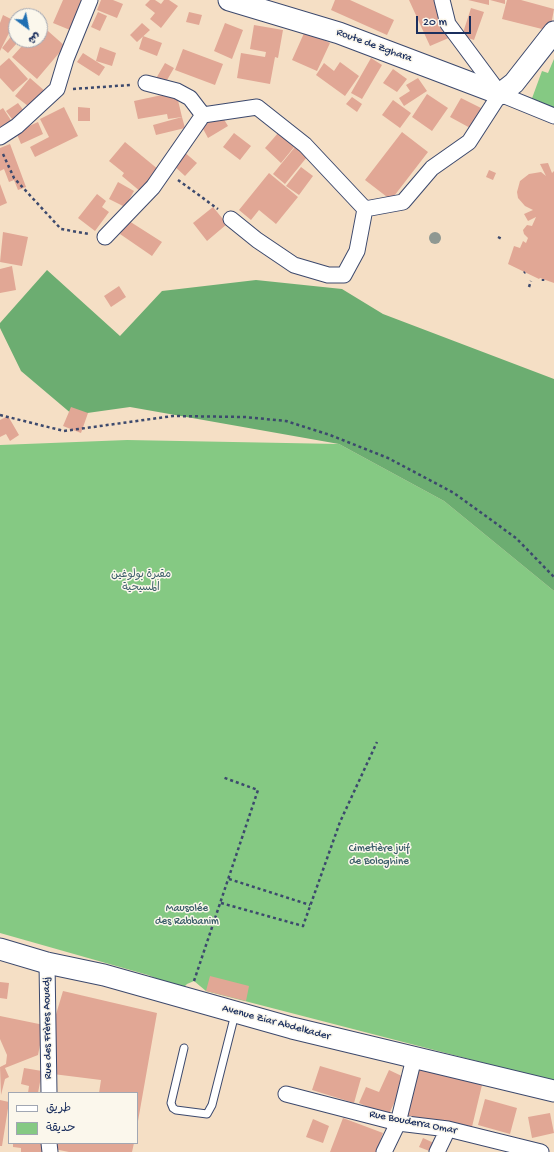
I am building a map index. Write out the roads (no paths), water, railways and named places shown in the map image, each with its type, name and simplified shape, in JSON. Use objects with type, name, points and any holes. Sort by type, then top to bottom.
[{"type":"main road","name":"Route de Zghara","points":[[229,0],[339,33],[398,54],[507,88]]},
{"type":"main road","points":[[507,88],[554,32]]},
{"type":"main road","name":"Avenue Ziar Abdelkader","points":[[0,949],[47,963],[104,975],[292,1028],[554,1091]]},
{"type":"street","points":[[0,137],[17,126],[58,89],[66,59],[90,0]]},
{"type":"street","points":[[442,0],[448,24],[507,88],[554,116]]},
{"type":"street","points":[[146,83],[177,91],[190,98],[203,115]]},
{"type":"street","points":[[365,209],[403,202],[432,168],[469,142],[507,88]]},
{"type":"street","points":[[105,237],[152,187],[203,115],[257,107],[305,145],[365,209]]},
{"type":"street","points":[[231,219],[257,240],[294,265],[328,275],[344,275],[357,251],[365,209]]},
{"type":"street","name":"Rue des Frères Aouadj","points":[[47,963],[49,1092]]},
{"type":"street","points":[[384,1152],[398,1123],[414,1058]]},
{"type":"street","name":"Rue Bouderra Omar","points":[[286,1094],[398,1123],[448,1129],[541,1152]]},
{"type":"street","points":[[437,1152],[448,1129]]},
{"type":"lane","points":[[184,1048],[171,1103],[173,1108],[176,1110],[207,1114],[212,1105],[236,1012]]},
{"type":"park label","name":"مقبرة بولوغين المسيحية","points":[[141,581]]},
{"type":"park label","name":"Cimetière juif de Bologhine","points":[[379,855]]},
{"type":"park label","name":"Mausolée des Rabbanim","points":[[187,915]]}]
